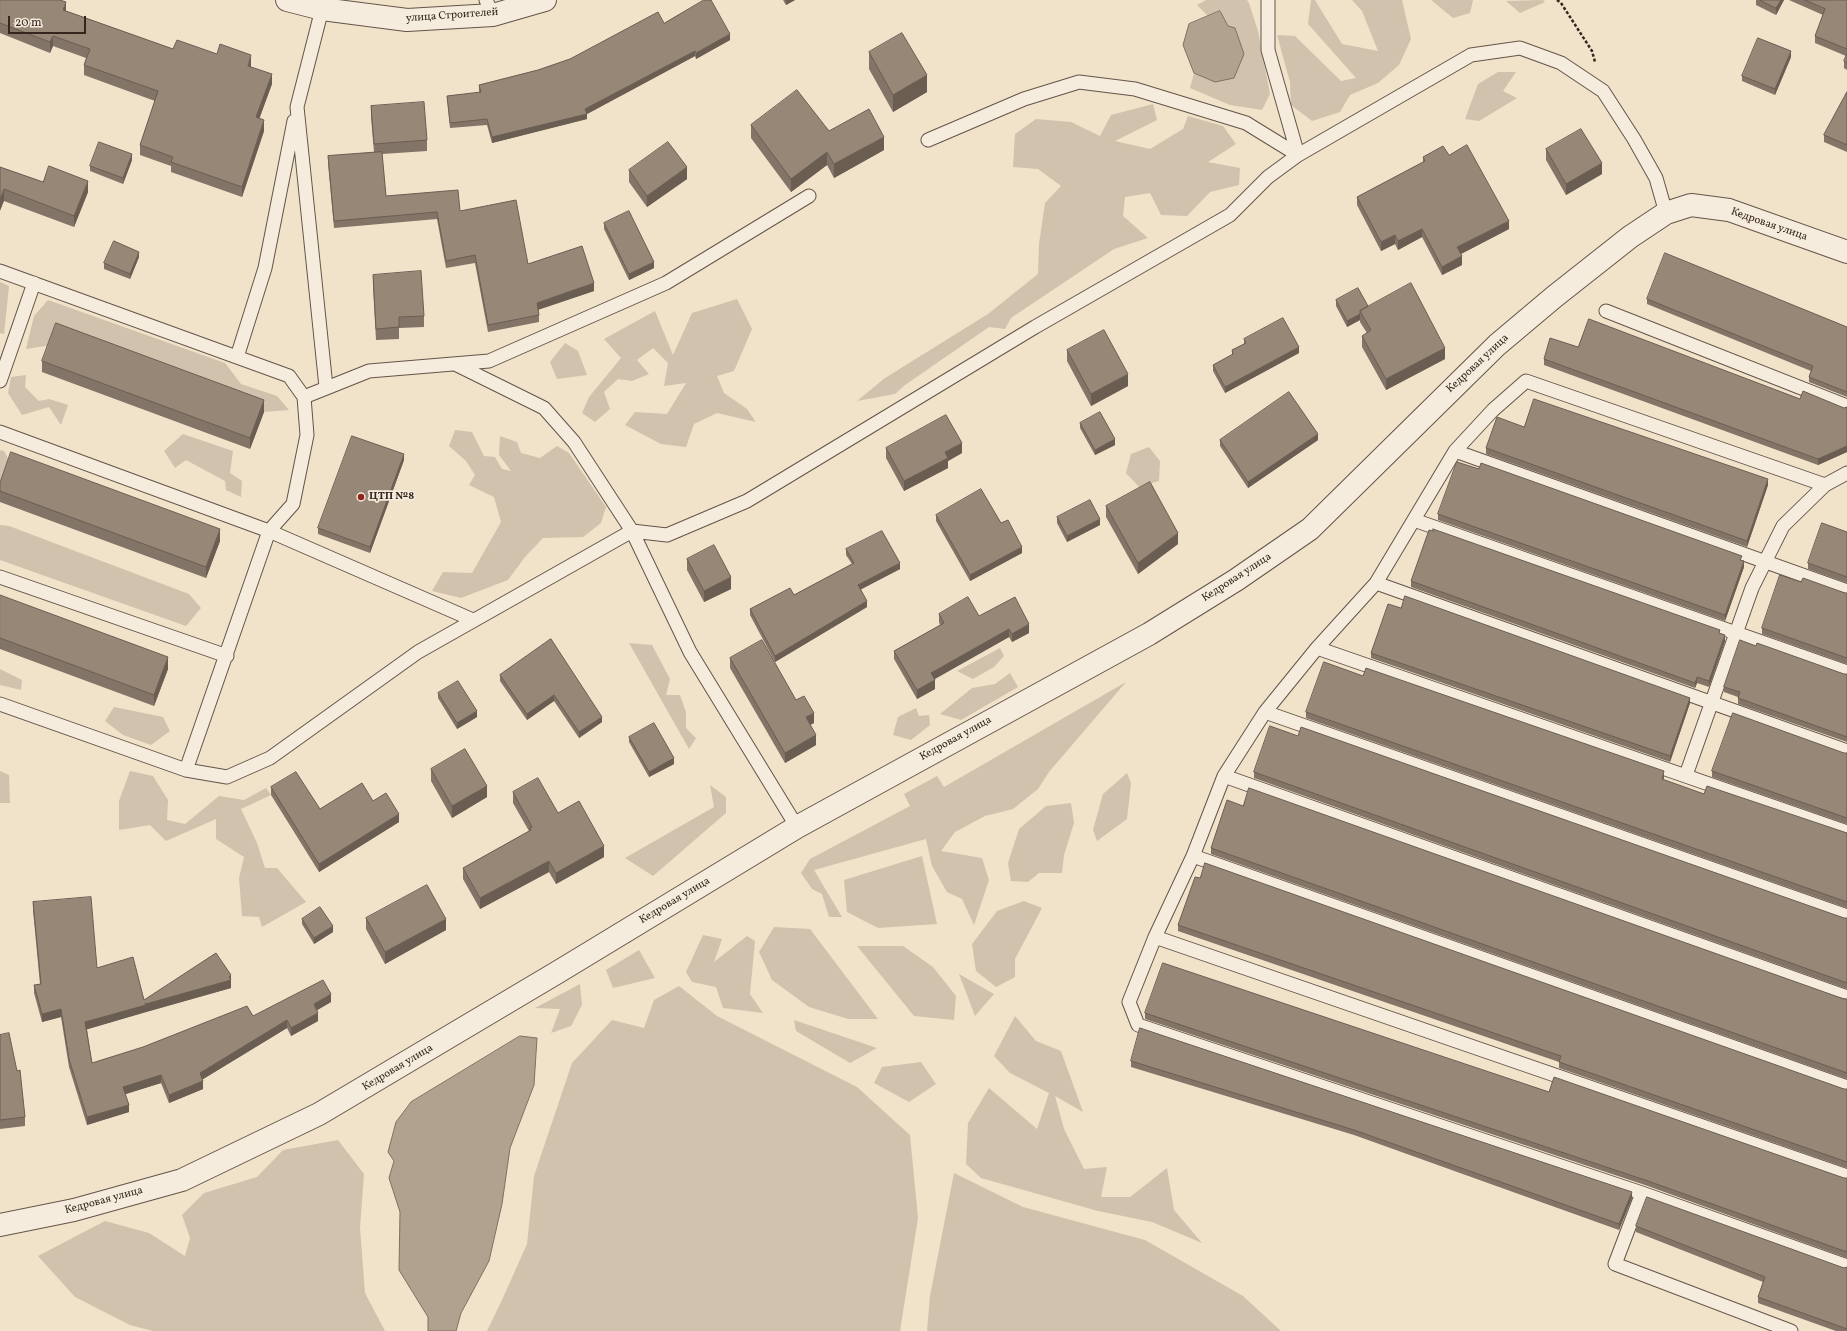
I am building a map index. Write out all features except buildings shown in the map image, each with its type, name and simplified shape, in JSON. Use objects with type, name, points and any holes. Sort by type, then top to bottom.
[{"type":"street","name":"улица Строителей","points":[[287,0],[322,9],[407,20],[545,0]]},
{"type":"street","name":"Кедровая улица","points":[[0,1225],[74,1210],[182,1180],[319,1114],[551,976],[797,826],[1149,634],[1236,580],[1310,529],[1497,345],[1554,297],[1630,237],[1666,213],[1691,205],[1729,210],[1847,252]]},
{"type":"lane","points":[[1268,0],[1268,50],[1298,155]]},
{"type":"lane","points":[[237,357],[265,268],[296,107],[322,9]]},
{"type":"lane","points":[[0,704],[186,770],[227,776],[270,758],[418,652],[632,531],[667,535],[747,501],[917,397],[1230,215],[1268,177],[1298,155],[1471,55],[1520,48],[1561,63],[1603,91],[1634,139],[1656,178],[1666,213]]},
{"type":"lane","points":[[928,140],[1024,99],[1079,82],[1135,89],[1246,122],[1298,155]]},
{"type":"lane","points":[[296,107],[326,387]]},
{"type":"lane","points":[[304,397],[369,371],[489,361],[666,283],[809,196]]},
{"type":"lane","points":[[0,271],[289,376],[304,397],[307,435],[293,504],[269,531],[227,656],[186,770]]},
{"type":"lane","points":[[0,381],[34,283]]},
{"type":"lane","points":[[1606,312],[1847,406]]},
{"type":"lane","points":[[455,364],[544,408],[574,442],[632,531],[690,652],[797,826]]},
{"type":"lane","points":[[1825,485],[1526,381],[1493,410],[1455,451],[1376,583],[1317,648],[1265,712],[1224,776],[1193,856],[1155,937],[1129,1002],[1138,1025],[1642,1193],[1847,1266]]},
{"type":"lane","points":[[0,432],[269,531],[473,620]]},
{"type":"lane","points":[[1455,451],[1847,591]]},
{"type":"lane","points":[[1686,775],[1752,588],[1783,526],[1825,485],[1847,473]]},
{"type":"lane","points":[[1414,520],[1847,672]]},
{"type":"lane","points":[[0,577],[227,656]]},
{"type":"lane","points":[[1376,583],[1847,751]]},
{"type":"lane","points":[[1317,648],[1847,832]]},
{"type":"lane","points":[[1265,712],[1847,916]]},
{"type":"lane","points":[[1224,776],[1847,997]]},
{"type":"lane","points":[[1193,856],[1847,1087]]},
{"type":"lane","points":[[1155,937],[1847,1176]]},
{"type":"lane","points":[[1642,1193],[1615,1264],[1791,1331]]},
{"type":"path","points":[[1557,0],[1561,3],[1592,51],[1603,91]]},
{"type":"shaded area","points":[[1206,0],[1247,0],[1249,3],[1258,31],[1270,94],[1262,110],[1230,105],[1190,88],[1194,73],[1215,82],[1228,26],[1220,11],[1208,16],[1197,5]]},
{"type":"shaded area","points":[[1311,0],[1315,0],[1342,44],[1378,51],[1362,11],[1352,0],[1402,0],[1411,39],[1399,65],[1378,83],[1350,95],[1340,112],[1312,121],[1291,105],[1290,82],[1277,35],[1295,36],[1341,81],[1356,78],[1308,24]]},
{"type":"shaded area","points":[[1431,0],[1473,0],[1470,13],[1453,18]]},
{"type":"shaded area","points":[[1543,0],[1545,2],[1520,13],[1506,1]]},
{"type":"shaded area","points":[[1220,11],[1228,26],[1235,28],[1244,54],[1234,78],[1215,82],[1194,73],[1183,45],[1189,24]]},
{"type":"shaded area","points":[[1498,72],[1516,72],[1503,91],[1517,98],[1479,121],[1465,119],[1478,84]]},
{"type":"shaded area","points":[[1153,104],[1157,120],[1115,141],[1150,149],[1183,129],[1188,116],[1223,126],[1236,144],[1208,162],[1240,168],[1239,185],[1210,192],[1187,216],[1161,215],[1150,193],[1125,197],[1123,216],[1148,238],[1114,249],[1011,318],[1005,329],[989,327],[905,385],[895,394],[857,401],[885,378],[988,314],[1038,274],[1039,244],[1045,203],[1061,186],[1038,169],[1013,167],[1015,134],[1036,119],[1071,122],[1100,136],[1111,115]]},
{"type":"shaded area","points":[[0,282],[9,286],[4,334],[0,333]]},
{"type":"shaded area","points":[[737,299],[752,329],[734,371],[717,376],[724,393],[747,409],[756,422],[717,413],[694,424],[686,447],[661,444],[625,425],[635,412],[667,414],[686,383],[664,386],[668,363],[653,348],[637,360],[649,374],[632,381],[618,379],[604,392],[610,409],[595,422],[582,413],[589,397],[621,358],[604,339],[655,311],[673,355],[692,313]]},
{"type":"shaded area","points":[[48,300],[225,363],[241,384],[277,396],[289,410],[264,412],[52,345],[26,349],[34,316]]},
{"type":"shaded area","points":[[565,343],[578,351],[587,375],[557,379],[550,362]]},
{"type":"shaded area","points":[[26,375],[25,387],[39,401],[49,399],[68,405],[61,425],[49,407],[22,415],[8,393],[11,377]]},
{"type":"shaded area","points":[[455,430],[472,432],[484,456],[495,457],[502,469],[511,471],[499,455],[500,436],[517,442],[521,453],[540,458],[557,446],[569,453],[606,507],[601,523],[583,537],[543,538],[525,557],[508,580],[461,598],[432,591],[443,572],[472,573],[501,522],[494,497],[469,485],[475,475],[466,461],[449,446]]},
{"type":"shaded area","points":[[183,434],[233,451],[230,473],[242,481],[241,497],[226,490],[225,481],[186,460],[175,468],[164,451]]},
{"type":"shaded area","points":[[1149,447],[1160,461],[1159,481],[1139,487],[1126,473],[1131,454]]},
{"type":"shaded area","points":[[0,450],[4,451],[11,464],[0,494]]},
{"type":"shaded area","points":[[0,525],[9,526],[189,594],[201,608],[186,626],[0,560]]},
{"type":"shaded area","points":[[629,643],[652,645],[670,679],[666,695],[680,695],[686,712],[686,728],[696,738],[689,749]]},
{"type":"shaded area","points":[[1000,648],[1004,656],[994,667],[973,679],[957,671]]},
{"type":"shaded area","points":[[0,669],[22,680],[21,690],[0,685]]},
{"type":"shaded area","points":[[1010,673],[1018,687],[961,720],[940,714],[972,688],[995,684]]},
{"type":"shaded area","points":[[1126,682],[1049,772],[1038,789],[1013,809],[985,816],[955,832],[941,851],[982,858],[989,880],[974,925],[962,899],[947,892],[932,866],[926,839],[814,870],[842,917],[829,917],[822,894],[812,889],[801,873],[810,859],[910,806],[904,794],[937,776],[944,787]]},
{"type":"shaded area","points":[[114,707],[163,717],[170,731],[151,745],[123,735],[105,721]]},
{"type":"shaded area","points":[[916,708],[919,716],[929,715],[930,725],[911,740],[893,735],[898,717]]},
{"type":"shaded area","points":[[0,771],[9,775],[10,803],[0,803]]},
{"type":"shaded area","points":[[130,771],[153,776],[168,800],[167,820],[185,824],[219,796],[244,800],[266,788],[271,795],[241,809],[257,843],[265,868],[277,868],[306,902],[262,927],[259,917],[242,916],[239,878],[244,857],[216,839],[216,819],[166,841],[150,825],[119,830],[119,801]]},
{"type":"shaded area","points":[[1127,773],[1131,783],[1127,819],[1097,841],[1093,830],[1103,794]]},
{"type":"shaded area","points":[[710,785],[726,797],[726,813],[653,876],[625,858],[714,807]]},
{"type":"shaded area","points":[[1071,803],[1074,823],[1064,855],[1062,873],[1039,873],[1028,882],[1011,881],[1008,863],[1019,829],[1046,806]]},
{"type":"shaded area","points":[[922,856],[937,924],[878,928],[847,912],[844,880]]},
{"type":"shaded area","points":[[1024,901],[1042,908],[1015,959],[1015,977],[996,987],[976,971],[972,944],[997,911]]},
{"type":"shaded area","points":[[774,927],[810,929],[878,1019],[848,1019],[809,1007],[772,980],[759,952]]},
{"type":"shaded area","points":[[703,935],[722,939],[714,962],[747,936],[755,941],[750,994],[763,1013],[723,1008],[716,987],[692,982],[686,972]]},
{"type":"shaded area","points":[[857,946],[903,946],[933,967],[956,996],[954,1020],[914,1016]]},
{"type":"shaded area","points":[[639,950],[655,978],[613,988],[606,970]]},
{"type":"shaded area","points":[[959,974],[994,994],[975,1016]]},
{"type":"shaded area","points":[[580,984],[582,1005],[571,1026],[551,1033],[560,1009],[535,1008]]},
{"type":"shaded area","points":[[679,986],[717,1016],[857,1087],[910,1135],[918,1218],[900,1331],[487,1331],[527,1244],[534,1176],[572,1063],[612,1020],[644,1028],[654,1000]]},
{"type":"shaded area","points":[[1015,1016],[1036,1041],[1061,1051],[1083,1112],[1055,1096],[1064,1129],[1084,1169],[1107,1167],[1101,1197],[1130,1197],[1167,1168],[1174,1210],[1202,1243],[1152,1222],[1098,1211],[981,1178],[966,1164],[968,1123],[989,1088],[1037,1129],[1049,1093],[1010,1073],[994,1056]]},
{"type":"shaded area","points":[[794,1020],[877,1048],[850,1063],[796,1031]]},
{"type":"shaded area","points":[[520,1036],[537,1038],[534,1085],[510,1148],[502,1204],[489,1261],[461,1313],[456,1331],[428,1331],[428,1317],[399,1270],[400,1212],[389,1178],[394,1161],[388,1152],[396,1122],[411,1102]]},
{"type":"shaded area","points":[[921,1062],[936,1084],[909,1102],[874,1083],[882,1067]]},
{"type":"shaded area","points":[[338,1140],[364,1174],[360,1228],[365,1293],[385,1331],[153,1331],[130,1325],[75,1297],[38,1256],[105,1221],[149,1233],[185,1256],[190,1238],[182,1215],[204,1193],[257,1177],[283,1150]]},
{"type":"shaded area","points":[[954,1173],[1023,1207],[1145,1240],[1243,1296],[1281,1331],[927,1331],[930,1296]]},
{"type":"place","name":"ЦТП №8","points":[[361,497]]}]
